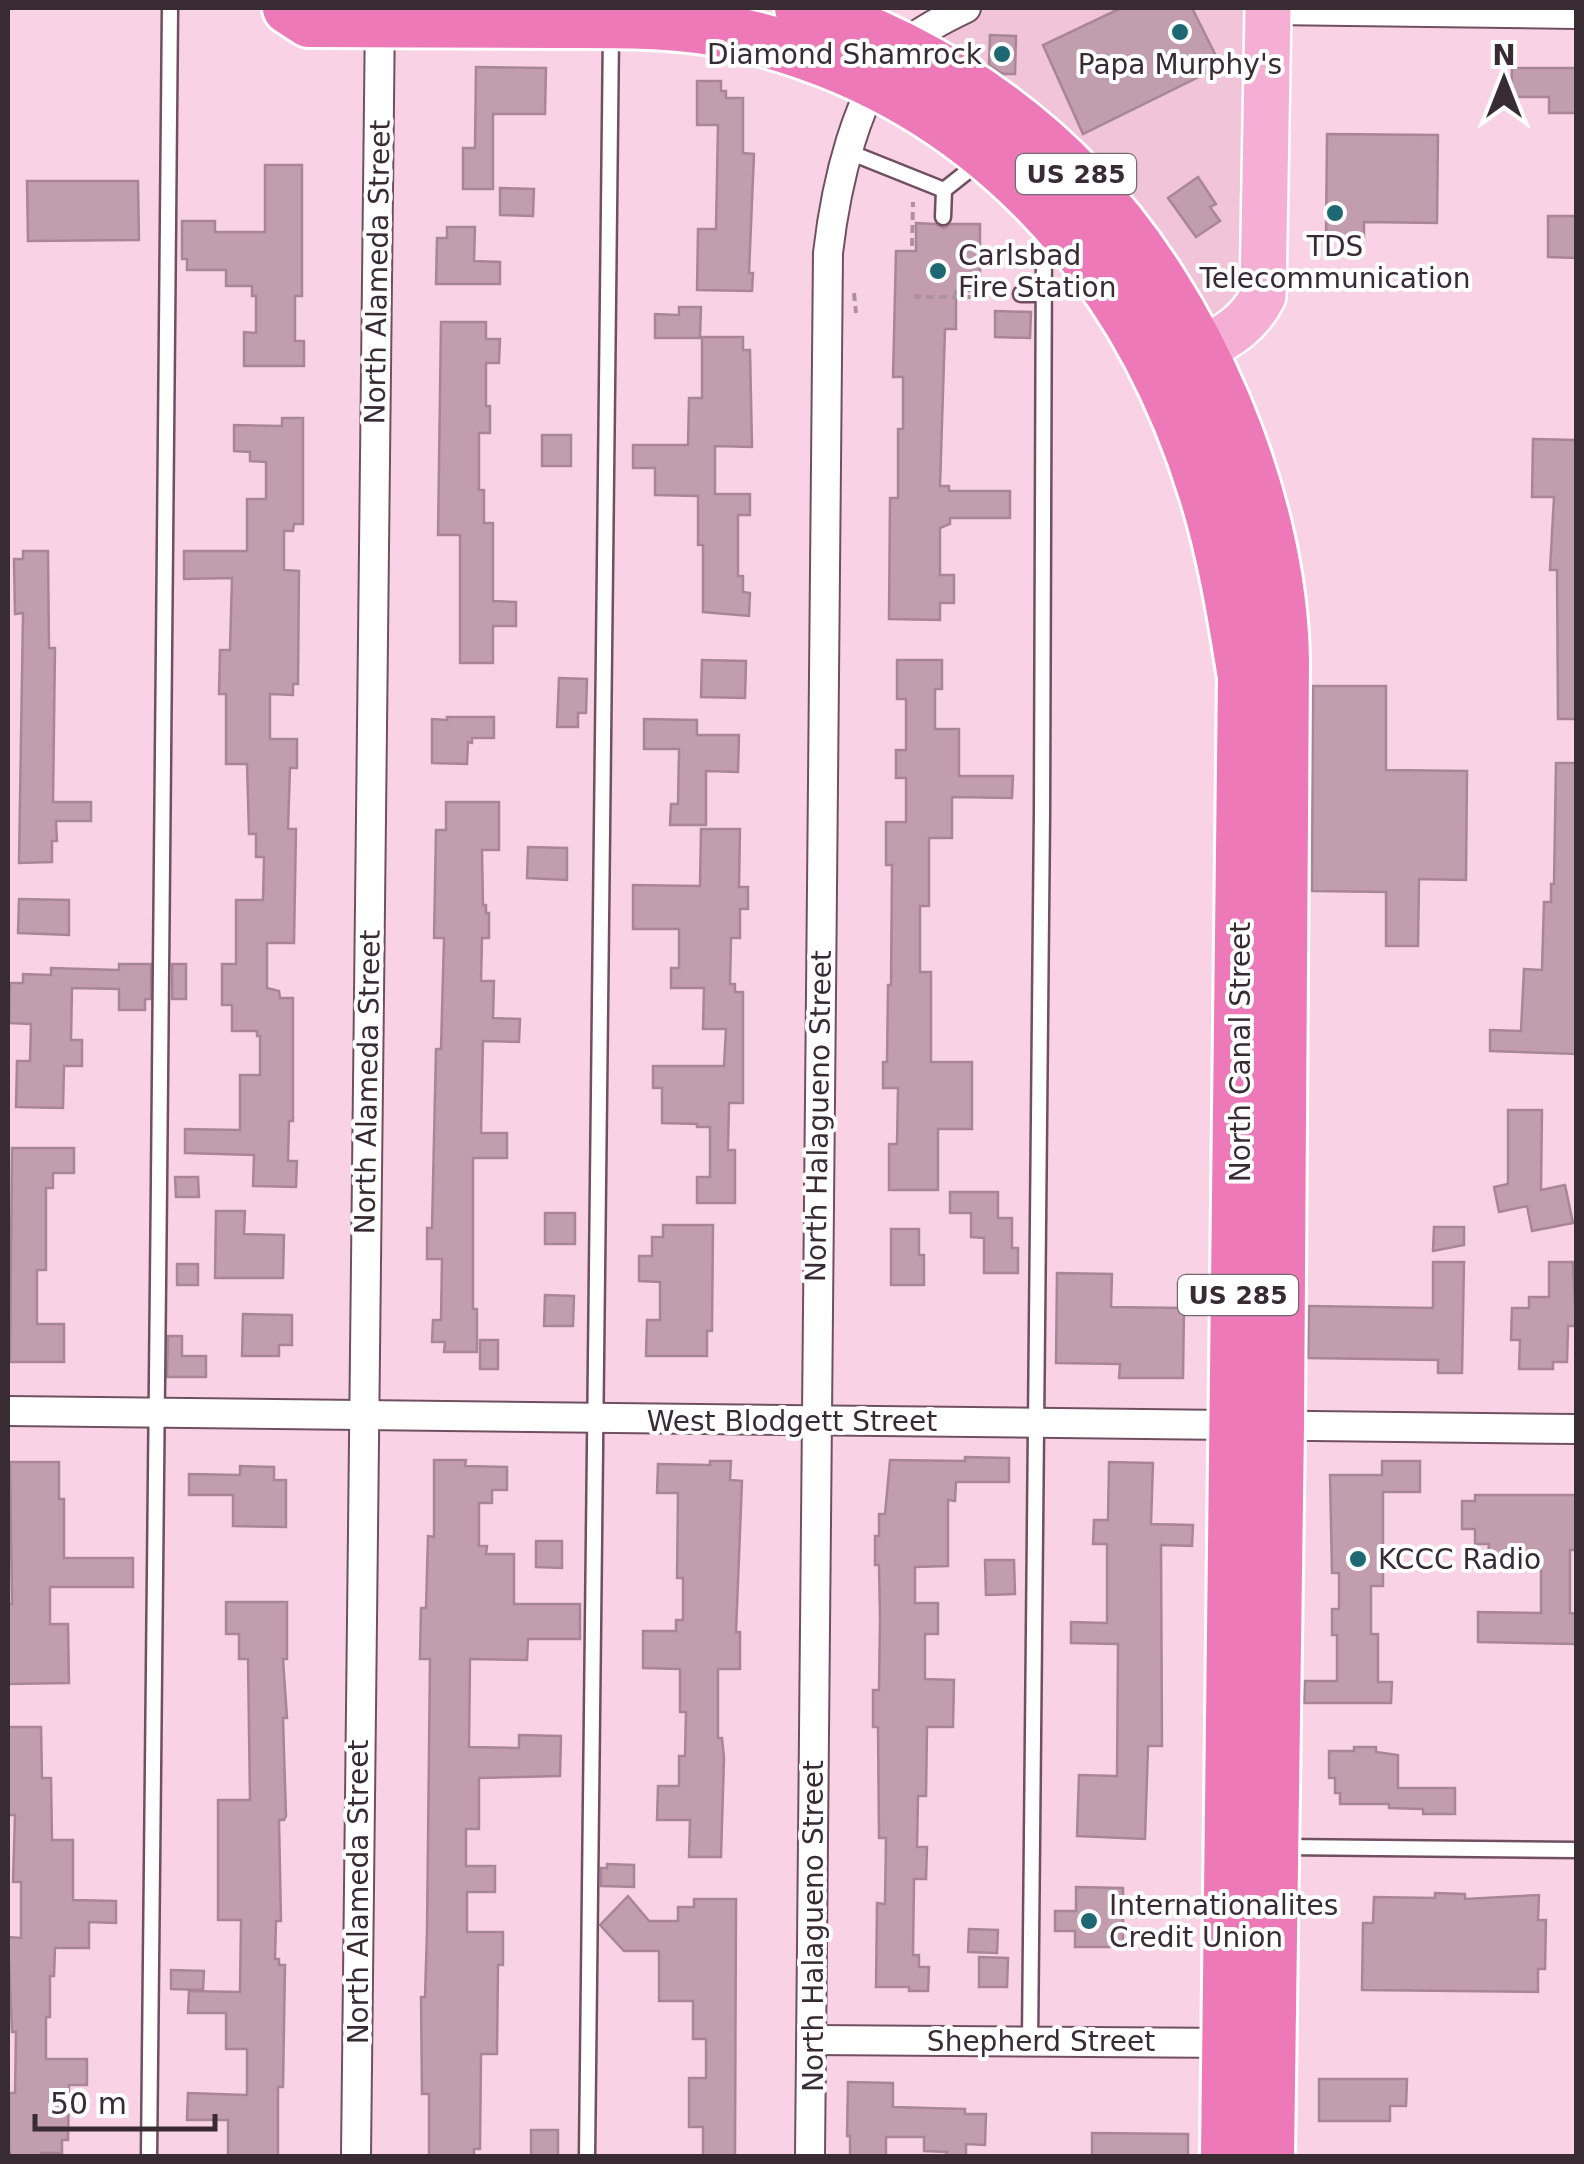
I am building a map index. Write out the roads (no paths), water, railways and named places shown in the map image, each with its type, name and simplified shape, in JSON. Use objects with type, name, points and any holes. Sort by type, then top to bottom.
[{"type":"highway","name":"US 285","points":[[289,8],[308,21],[380,14],[683,26],[736,34],[793,50],[888,65]]},
{"type":"highway","name":"US 285","points":[[802,8],[853,24],[888,65]]},
{"type":"highway","name":"North Canal Street","points":[[888,65],[950,126],[989,154],[1076,242],[1136,332],[1206,493],[1244,677],[1258,1426],[1272,1847],[1249,2043],[1227,2156]]},
{"type":"highway","name":"North Canal Street","points":[[888,65],[953,77],[1007,116],[1083,181],[1150,266],[1198,351],[1236,433],[1272,558],[1283,632],[1258,1426],[1249,2043],[1268,2156]]},
{"type":"highway","points":[[1187,442],[1186,382],[1189,362],[1198,351]]},
{"type":"main road","points":[[1198,351],[1227,337],[1254,314],[1263,296],[1268,9]]},
{"type":"street","points":[[888,65],[966,8]]},
{"type":"street","points":[[1268,9],[1576,14]]},
{"type":"street","name":"North Alameda Street","points":[[356,2156],[380,14]]},
{"type":"street","name":"North Halagueno Street","points":[[810,2156],[828,253],[832,217],[861,111],[888,65]]},
{"type":"street","name":"West Blodgett Street","points":[[8,1411],[1576,1430]]},
{"type":"street","name":"Shepherd Street","points":[[813,2040],[1249,2043]]},
{"type":"lane","points":[[149,2156],[154,1412],[168,660],[170,8]]},
{"type":"lane","points":[[587,2156],[610,22]]},
{"type":"lane","points":[[849,152],[944,190]]},
{"type":"lane","points":[[943,216],[944,190],[989,154]]},
{"type":"lane","points":[[1030,2042],[1044,208]]},
{"type":"lane","points":[[1021,294],[1045,294]]},
{"type":"lane","points":[[1272,1847],[1576,1850]]},
{"type":"place","name":"Papa Murphy's","points":[[1180,32]]},
{"type":"place","name":"Diamond Shamrock","points":[[1002,54]]},
{"type":"place","name":"TDS Telecommunication","points":[[1335,213]]},
{"type":"place","name":"Carlsbad Fire Station","points":[[938,271]]},
{"type":"place","name":"KCCC Radio","points":[[1358,1559]]},
{"type":"place","name":"Internationalites Credit Union","points":[[1089,1921]]}]
